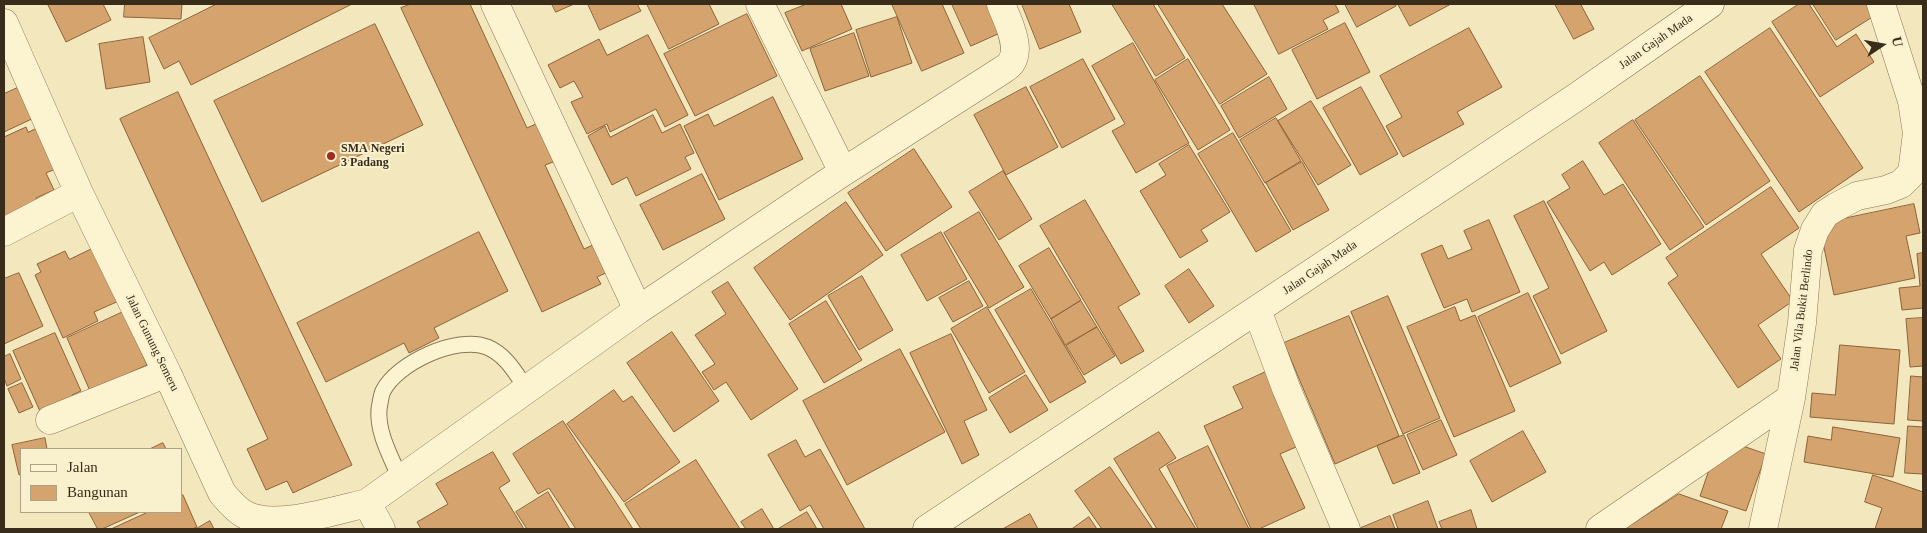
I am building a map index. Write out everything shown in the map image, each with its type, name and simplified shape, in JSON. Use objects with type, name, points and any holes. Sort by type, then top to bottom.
[{"type":"street","points":[[495,4],[638,310]]},
{"type":"street","points":[[760,4],[843,172]]},
{"type":"street","points":[[381,529],[367,502],[638,310],[843,172],[1011,63],[1014,54],[1013,36],[1001,4]]},
{"type":"street","name":"Jalan Gajah Mada","points":[[927,529],[1576,98],[1710,4]]},
{"type":"street","name":"Jalan Vila Bukit Berlindo","points":[[1763,529],[1791,398],[1802,323],[1808,250],[1815,230],[1825,214],[1836,207],[1857,196],[1886,190],[1901,184],[1912,173],[1917,134],[1912,101],[1881,4]]},
{"type":"street","name":"Jalan Gunung Semeru","points":[[4,23],[78,193],[222,493],[234,507],[246,516],[260,519],[297,519],[367,502]]},
{"type":"street","points":[[4,232],[78,193]]},
{"type":"street","points":[[1257,310],[1286,388],[1346,529]]},
{"type":"street","points":[[50,420],[166,373]]},
{"type":"street","points":[[1600,529],[1791,398]]},
{"type":"lane","points":[[400,478],[380,428],[379,410],[383,391],[393,377],[410,363],[429,354],[455,346],[472,345],[486,347],[500,355],[512,367],[526,388]]},
{"type":"building","points":[[103,4],[111,20],[66,42],[48,5]]},
{"type":"building","points":[[125,4],[182,4],[181,19],[124,17]]},
{"type":"building","points":[[217,4],[352,4],[191,85],[179,61],[164,69],[149,38]]},
{"type":"building","points":[[411,4],[470,4],[527,128],[538,123],[556,161],[545,165],[584,249],[595,244],[608,272],[597,277],[601,284],[542,312],[401,8]]},
{"type":"building","points":[[552,4],[574,4],[556,12]]},
{"type":"building","points":[[588,4],[637,4],[641,11],[600,30]]},
{"type":"building","points":[[647,4],[709,4],[719,24],[669,49]]},
{"type":"building","points":[[807,4],[841,4],[852,29],[802,51],[785,13]]},
{"type":"building","points":[[892,4],[942,4],[964,53],[922,71]]},
{"type":"building","points":[[952,4],[998,4],[1009,29],[971,46]]},
{"type":"building","points":[[1022,4],[1069,4],[1081,32],[1040,49]]},
{"type":"building","points":[[1112,4],[1153,4],[1185,58],[1156,76]]},
{"type":"building","points":[[1158,4],[1222,4],[1267,74],[1220,104]]},
{"type":"building","points":[[1254,4],[1335,4],[1339,12],[1323,20],[1328,29],[1279,54]]},
{"type":"building","points":[[1345,4],[1395,4],[1396,6],[1357,27]]},
{"type":"building","points":[[1398,4],[1451,4],[1410,26]]},
{"type":"building","points":[[1555,4],[1583,4],[1581,5],[1594,29],[1574,39]]},
{"type":"building","points":[[1799,4],[1809,4],[1837,47],[1856,34],[1874,62],[1820,97],[1772,22]]},
{"type":"building","points":[[1813,4],[1866,4],[1874,16],[1836,40]]},
{"type":"building","points":[[747,14],[777,76],[695,116],[664,54]]},
{"type":"building","points":[[897,17],[912,63],[871,77],[856,30]]},
{"type":"building","points":[[1345,23],[1370,72],[1317,99],[1292,50]]},
{"type":"building","points":[[375,24],[423,125],[262,202],[214,101]]},
{"type":"building","points":[[1469,28],[1502,87],[1457,112],[1464,124],[1403,157],[1386,126],[1402,117],[1380,76]]},
{"type":"building","points":[[1770,28],[1863,168],[1799,212],[1705,72]]},
{"type":"building","points":[[854,33],[869,76],[825,91],[810,49]]},
{"type":"building","points":[[648,35],[688,115],[665,127],[656,109],[610,132],[607,124],[587,134],[571,102],[583,97],[574,81],[560,88],[548,65],[599,39],[607,55]]},
{"type":"building","points":[[143,37],[150,82],[106,89],[99,44]]},
{"type":"building","points":[[1133,43],[1189,143],[1136,173],[1112,131],[1125,124],[1092,66]]},
{"type":"building","points":[[1083,59],[1115,119],[1062,148],[1030,87]]},
{"type":"building","points":[[1188,59],[1230,130],[1198,150],[1155,80]]},
{"type":"building","points":[[1700,76],[1770,181],[1706,225],[1635,120]]},
{"type":"building","points":[[1269,77],[1287,109],[1239,138],[1221,106]]},
{"type":"building","points":[[22,86],[36,117],[4,132],[4,94]]},
{"type":"building","points":[[1026,87],[1058,147],[1006,175],[974,115]]},
{"type":"building","points":[[1361,87],[1398,154],[1360,175],[1323,108]]},
{"type":"building","points":[[178,92],[352,465],[293,493],[287,481],[266,490],[247,449],[268,439],[120,119]]},
{"type":"building","points":[[773,97],[803,159],[719,200],[684,126],[708,114],[714,126]]},
{"type":"building","points":[[1311,101],[1351,165],[1318,185],[1278,121]]},
{"type":"building","points":[[653,115],[662,133],[680,124],[694,153],[685,157],[691,169],[636,196],[627,177],[612,185],[588,136],[605,126],[610,137]]},
{"type":"building","points":[[1276,118],[1301,161],[1265,183],[1240,140]]},
{"type":"building","points":[[1633,120],[1704,227],[1670,250],[1599,143]]},
{"type":"building","points":[[42,126],[60,167],[46,173],[54,190],[36,198],[41,209],[4,226],[4,137],[26,127],[28,132]]},
{"type":"building","points":[[1233,133],[1291,231],[1256,252],[1198,154]]},
{"type":"building","points":[[1189,145],[1230,212],[1201,230],[1208,241],[1180,258],[1140,191],[1166,175],[1159,164]]},
{"type":"building","points":[[914,149],[952,207],[886,251],[848,193]]},
{"type":"building","points":[[1583,161],[1604,195],[1623,184],[1661,244],[1612,275],[1604,262],[1590,271],[1547,202],[1570,188],[1562,175]]},
{"type":"building","points":[[1302,162],[1329,210],[1293,230],[1266,183]]},
{"type":"building","points":[[1003,171],[1032,219],[999,240],[969,192]]},
{"type":"building","points":[[702,174],[725,219],[663,250],[640,205]]},
{"type":"building","points":[[1771,187],[1799,228],[1761,254],[1793,301],[1758,325],[1781,359],[1738,388],[1668,283],[1678,276],[1666,258]]},
{"type":"building","points":[[1085,200],[1140,294],[1118,307],[1144,351],[1121,364],[1040,226]]},
{"type":"building","points":[[1544,201],[1607,331],[1561,354],[1533,296],[1549,288],[1514,216]]},
{"type":"building","points":[[846,202],[883,255],[790,320],[754,268]]},
{"type":"building","points":[[1914,204],[1920,233],[1906,236],[1915,278],[1834,295],[1819,224]]},
{"type":"building","points":[[979,212],[1024,287],[989,308],[944,233]]},
{"type":"building","points":[[1489,220],[1520,292],[1472,312],[1467,299],[1444,308],[1421,254],[1442,245],[1448,259],[1472,249],[1464,231]]},
{"type":"building","points":[[479,232],[508,291],[434,328],[439,338],[409,353],[404,343],[326,382],[297,323]]},
{"type":"building","points":[[941,232],[967,279],[927,301],[901,255]]},
{"type":"building","points":[[98,246],[121,300],[94,312],[98,321],[63,338],[35,275],[41,272],[37,264],[65,251],[70,259]]},
{"type":"building","points":[[1049,248],[1081,300],[1051,319],[1019,266]]},
{"type":"building","points":[[1923,253],[1923,308],[1902,310],[1899,288],[1920,286],[1917,254]]},
{"type":"building","points":[[1189,269],[1214,306],[1189,323],[1165,286]]},
{"type":"building","points":[[19,273],[43,326],[4,344],[4,279]]},
{"type":"building","points":[[862,276],[893,330],[859,350],[828,296]]},
{"type":"building","points":[[969,281],[983,306],[953,322],[939,298]]},
{"type":"building","points":[[728,282],[798,389],[751,420],[726,382],[714,390],[702,372],[715,364],[695,335],[726,314],[712,292]]},
{"type":"building","points":[[1031,289],[1086,382],[1050,403],[995,310]]},
{"type":"building","points":[[1528,293],[1561,363],[1510,387],[1478,317]]},
{"type":"building","points":[[1388,296],[1440,418],[1403,434],[1351,312]]},
{"type":"building","points":[[826,301],[862,360],[824,383],[789,324]]},
{"type":"building","points":[[1081,301],[1097,327],[1065,345],[1051,319]]},
{"type":"building","points":[[987,307],[1025,372],[989,393],[951,329]]},
{"type":"building","points":[[1455,307],[1460,321],[1475,315],[1515,411],[1454,437],[1407,327]]},
{"type":"building","points":[[123,312],[147,365],[90,391],[67,338]]},
{"type":"building","points":[[1349,316],[1399,436],[1335,464],[1284,343]]},
{"type":"building","points":[[1923,318],[1923,366],[1910,367],[1906,319]]},
{"type":"building","points":[[1097,327],[1115,356],[1084,375],[1066,346]]},
{"type":"building","points":[[672,332],[719,401],[674,432],[627,363]]},
{"type":"building","points":[[55,333],[81,391],[72,395],[76,403],[43,418],[13,351]]},
{"type":"building","points":[[951,334],[987,410],[964,421],[979,455],[962,464],[910,353]]},
{"type":"building","points":[[1840,345],[1900,350],[1894,424],[1810,417],[1812,393],[1835,395]]},
{"type":"building","points":[[900,349],[945,432],[847,485],[803,401]]},
{"type":"building","points":[[10,354],[21,379],[7,386],[4,378],[4,357]]},
{"type":"building","points":[[1270,370],[1303,444],[1280,454],[1305,508],[1259,529],[1251,529],[1204,426],[1243,408],[1233,387]]},
{"type":"building","points":[[1026,375],[1048,410],[1010,433],[989,398]]},
{"type":"building","points":[[1911,376],[1923,377],[1923,421],[1908,420]]},
{"type":"building","points":[[22,383],[33,407],[19,413],[8,389]]},
{"type":"building","points":[[614,390],[623,402],[632,396],[680,462],[624,502],[567,424]]},
{"type":"building","points":[[1441,420],[1457,455],[1423,470],[1407,435]]},
{"type":"building","points":[[563,421],[633,529],[576,529],[549,488],[538,494],[513,454]]},
{"type":"building","points":[[1908,426],[1923,427],[1923,474],[1905,473]]},
{"type":"building","points":[[1833,427],[1900,438],[1893,477],[1804,462],[1808,436],[1831,440]]},
{"type":"building","points":[[1523,431],[1546,472],[1492,502],[1470,461]]},
{"type":"building","points":[[1159,432],[1176,458],[1159,469],[1196,529],[1157,529],[1114,459]]},
{"type":"building","points":[[1404,435],[1420,473],[1393,484],[1377,446]]},
{"type":"building","points":[[45,438],[47,448],[20,448],[19,475],[12,445]]},
{"type":"building","points":[[796,440],[805,457],[820,449],[865,529],[824,529],[810,505],[800,511],[768,455]]},
{"type":"building","points":[[163,443],[166,448],[152,448]]},
{"type":"building","points":[[1740,445],[1766,454],[1746,511],[1700,496],[1710,467]]},
{"type":"building","points":[[1208,446],[1249,529],[1198,529],[1167,466]]},
{"type":"building","points":[[493,452],[510,481],[499,488],[524,529],[421,529],[417,522],[448,504],[436,484]]},
{"type":"building","points":[[696,460],[740,529],[641,529],[625,504]]},
{"type":"building","points":[[1110,467],[1153,529],[1102,529],[1075,491]]},
{"type":"building","points":[[1873,475],[1923,492],[1923,529],[1875,529],[1882,508],[1865,502]]},
{"type":"building","points":[[548,492],[570,529],[527,529],[516,512]]},
{"type":"building","points":[[1679,494],[1728,511],[1721,529],[1625,529]]},
{"type":"building","points":[[182,496],[197,527],[192,529],[111,529],[146,513],[182,513]]},
{"type":"building","points":[[1428,501],[1438,529],[1398,529],[1393,515]]},
{"type":"building","points":[[762,509],[774,529],[746,529],[741,522]]},
{"type":"building","points":[[1471,510],[1477,529],[1442,529],[1439,522]]},
{"type":"building","points":[[807,512],[817,529],[778,529]]},
{"type":"building","points":[[90,513],[138,513],[102,529],[98,529]]},
{"type":"building","points":[[1030,514],[1038,529],[1003,529]]},
{"type":"building","points":[[1390,516],[1395,529],[1361,529],[1361,528]]},
{"type":"building","points":[[1089,517],[1097,529],[1072,529]]},
{"type":"building","points":[[210,521],[214,529],[196,529]]},
{"type":"place","name":"SMA Negeri 3 Padang","points":[[331,156]]}]
